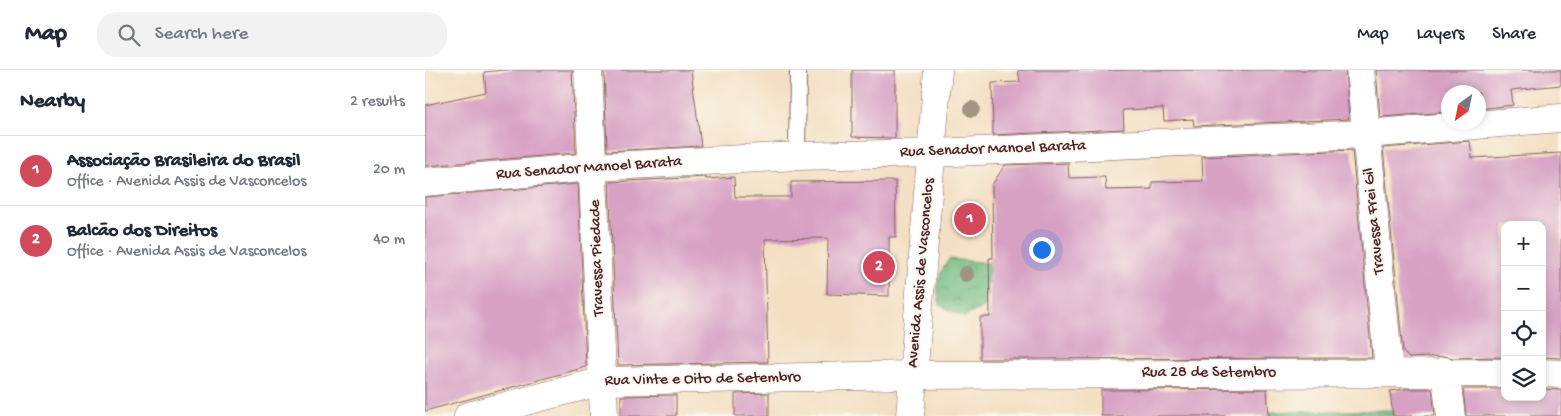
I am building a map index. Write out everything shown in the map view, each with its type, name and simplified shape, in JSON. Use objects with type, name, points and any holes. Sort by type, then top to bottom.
[{"type":"street","name":"Travessa Piedade","points":[[588,70],[604,416]]},
{"type":"street","name":"Avenida Assis de Vasconcelos","points":[[910,416],[933,153],[938,70]]},
{"type":"street","name":"Travessa Frei Gil","points":[[1360,70],[1389,372]]},
{"type":"street","name":"Rua Senador Manoel Barata","points":[[425,182],[593,167],[797,156],[933,153],[1366,134],[1561,118]]},
{"type":"street","name":"Rua 28 de Setembro","points":[[913,375],[1445,371],[1501,373]]},
{"type":"street","points":[[1445,371],[1451,416]]},
{"type":"street","points":[[1546,373],[1561,374]]},
{"type":"street","name":"Rua Vinte e Oito de Setembro","points":[[468,416],[603,381],[913,375]]},
{"type":"lane","points":[[797,156],[798,70]]},
{"type":"green space","points":[[949,259],[989,263],[985,306],[964,317],[940,305],[938,286],[942,270]]},
{"type":"green space","points":[[1392,410],[1393,416],[1269,416],[1269,412]]},
{"type":"building","points":[[504,70],[572,70],[576,153],[425,166],[425,105],[486,92],[484,72]]},
{"type":"building","points":[[604,70],[691,70],[701,146],[607,151]]},
{"type":"building","points":[[852,70],[895,70],[895,138],[852,137]]},
{"type":"building","points":[[1018,70],[1345,70],[1349,119],[1194,126],[1193,119],[1164,121],[1163,108],[1123,110],[1124,129],[993,135],[992,83],[1020,82]]},
{"type":"building","points":[[1376,70],[1561,70],[1561,85],[1511,90],[1513,105],[1486,108],[1486,85],[1441,85],[1441,113],[1380,117]]},
{"type":"building","points":[[1470,141],[1472,158],[1561,153],[1561,358],[1546,357],[1546,221],[1501,221],[1501,357],[1452,358],[1443,356],[1409,358],[1403,352],[1383,148]]},
{"type":"building","points":[[1352,150],[1372,358],[980,359],[980,317],[990,317],[989,258],[993,258],[992,185],[1005,165],[1068,163],[1069,178],[1105,177],[1106,190],[1152,189],[1152,182],[1203,181],[1202,157]]},
{"type":"building","points":[[706,177],[706,179],[734,177],[735,197],[791,197],[791,182],[895,181],[896,237],[889,237],[889,296],[827,294],[828,238],[765,239],[768,362],[618,365],[609,182]]},
{"type":"building","points":[[578,184],[586,367],[425,411],[425,197]]},
{"type":"building","points":[[1267,389],[1269,416],[1101,416],[1101,390]]},
{"type":"building","points":[[1432,389],[1435,416],[1393,416],[1390,391]]},
{"type":"building","points":[[1463,389],[1501,389],[1501,401],[1546,401],[1546,389],[1561,390],[1561,416],[1466,416]]},
{"type":"building","points":[[769,393],[769,416],[735,416],[735,394]]},
{"type":"building","points":[[676,395],[676,416],[621,416],[621,396]]},
{"type":"place","name":"Associação Brasileira do Brasil","points":[[970,219]]},
{"type":"place","name":"Balcão dos Direitos","points":[[879,267]]}]
